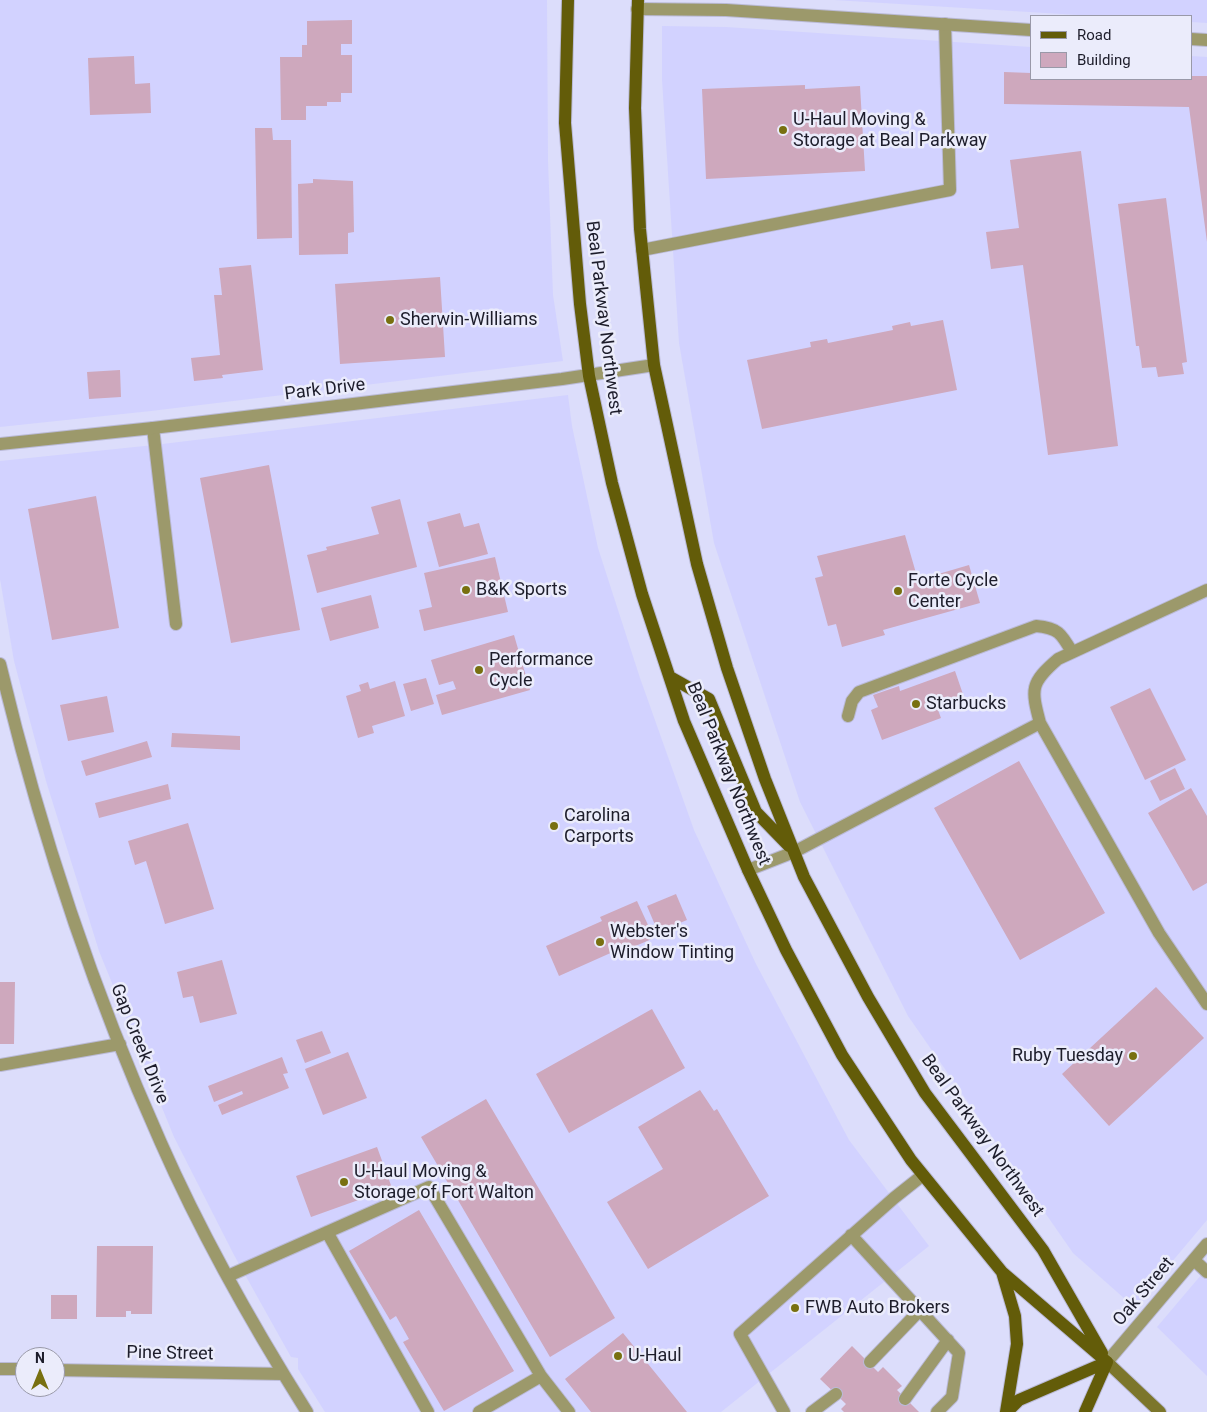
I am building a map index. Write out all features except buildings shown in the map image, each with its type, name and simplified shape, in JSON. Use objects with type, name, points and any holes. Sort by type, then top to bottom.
[{"type":"main road","name":"Beal Parkway Northwest","points":[[568,0],[565,124],[580,304],[589,376],[612,483],[642,594],[684,721],[748,870],[786,950],[842,1055],[923,1175],[1002,1272],[1107,1362],[1160,1412]]},
{"type":"main road","name":"Beal Parkway Northwest","points":[[635,3],[635,108],[642,250],[654,365],[697,564],[727,668],[762,770],[804,877],[868,997],[925,1093],[1043,1250],[1107,1362]]},
{"type":"main road","points":[[670,677],[709,699],[756,812],[794,852]]},
{"type":"main road","points":[[1002,1272],[1015,1316],[1017,1344],[1006,1412]]},
{"type":"main road","points":[[1006,1412],[1020,1400],[1107,1362]]},
{"type":"main road","points":[[1085,1412],[1107,1362]]},
{"type":"street","points":[[635,3],[1030,30]]},
{"type":"street","points":[[642,250],[950,190],[945,24]]},
{"type":"street","points":[[1192,39],[1207,40]]},
{"type":"street","name":"Park Drive","points":[[0,444],[152,428],[589,376],[654,365]]},
{"type":"street","points":[[152,428],[176,624]]},
{"type":"street","points":[[1207,590],[1058,659],[1041,673],[1033,695],[1040,723],[1159,933],[1207,1004]]},
{"type":"street","points":[[848,716],[852,701],[859,692],[1036,626],[1052,628],[1063,635],[1072,652]]},
{"type":"street","name":"Gap Creek Drive","points":[[0,664],[32,786],[86,957],[161,1144],[228,1276],[283,1374],[307,1412]]},
{"type":"street","points":[[748,870],[794,852],[1040,723]]},
{"type":"street","points":[[0,1066],[120,1044]]},
{"type":"street","points":[[784,1412],[740,1334],[851,1235],[923,1175]]},
{"type":"street","points":[[228,1276],[429,1187],[541,1376],[569,1412]]},
{"type":"street","points":[[327,1232],[428,1412]]},
{"type":"street","points":[[851,1235],[921,1309],[959,1353],[952,1397],[937,1412]]},
{"type":"street","name":"Oak Street","points":[[1107,1362],[1207,1244]]},
{"type":"street","points":[[1194,1260],[1207,1272]]},
{"type":"street","points":[[870,1362],[921,1309]]},
{"type":"street","points":[[905,1399],[948,1340]]},
{"type":"street","points":[[0,1368],[15,1369]]},
{"type":"street","name":"Pine Street","points":[[65,1370],[283,1374]]},
{"type":"street","points":[[479,1412],[541,1376]]},
{"type":"street","points":[[812,1412],[836,1394]]},
{"type":"shaded area","points":[[0,0],[547,0],[548,161],[553,295],[563,361],[151,411],[0,427]]},
{"type":"shaded area","points":[[834,0],[1207,0],[1207,23],[1192,22],[1192,15],[1078,15]]},
{"type":"shaded area","points":[[662,26],[726,27],[1030,47],[1030,80],[1192,80],[1192,56],[1207,57],[1207,1220],[1134,1307],[1073,1253],[908,1016],[800,802],[714,543],[679,343],[662,80]]},
{"type":"shaded area","points":[[568,395],[572,426],[598,548],[640,678],[694,830],[755,962],[849,1140],[929,1246],[721,1412],[325,1412],[298,1369],[298,1358],[291,1357],[234,1255],[174,1137],[134,1039],[132,1025],[129,1025],[99,951],[46,781],[14,661],[0,579],[0,461],[154,445]]},
{"type":"shaded area","points":[[1207,1268],[1207,1376],[1157,1327]]},
{"type":"place","name":"U-Haul Moving & Storage at Beal Parkway","points":[[783,130]]},
{"type":"place","name":"Sherwin-Williams","points":[[390,320]]},
{"type":"place","name":"B&K Sports","points":[[466,590]]},
{"type":"place","name":"Forte Cycle Center","points":[[898,591]]},
{"type":"place","name":"Performance Cycle","points":[[479,670]]},
{"type":"place","name":"Starbucks","points":[[916,704]]},
{"type":"place","name":"Carolina Carports","points":[[554,826]]},
{"type":"place","name":"Webster's Window Tinting","points":[[600,942]]},
{"type":"place","name":"Ruby Tuesday","points":[[1133,1056]]},
{"type":"place","name":"U-Haul Moving & Storage of Fort Walton","points":[[344,1182]]},
{"type":"place","name":"FWB Auto Brokers","points":[[795,1308]]},
{"type":"place","name":"U-Haul","points":[[618,1356]]}]
